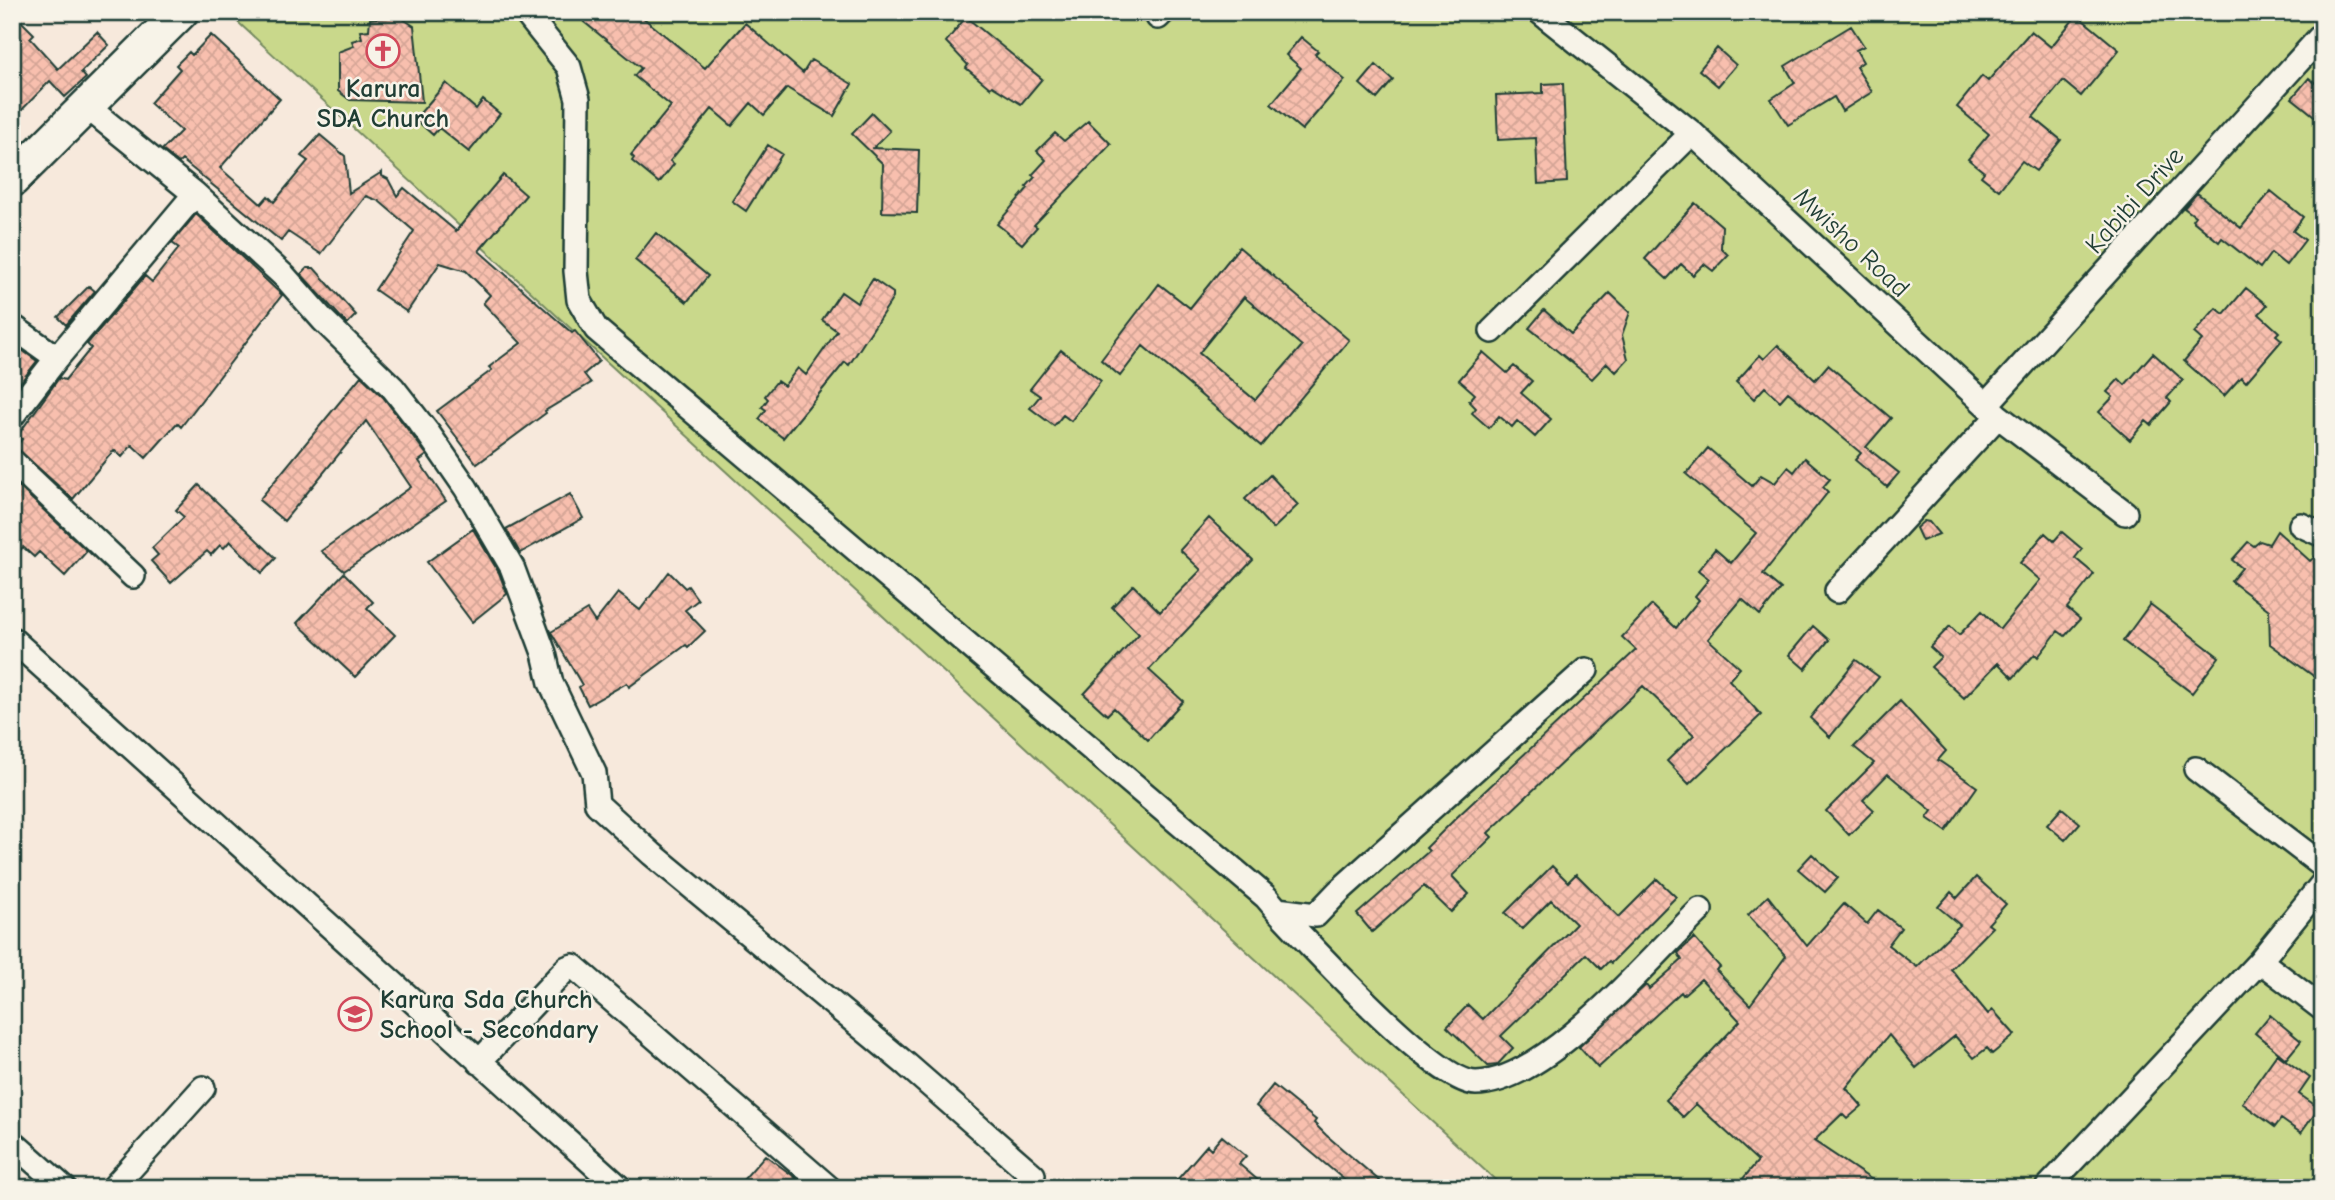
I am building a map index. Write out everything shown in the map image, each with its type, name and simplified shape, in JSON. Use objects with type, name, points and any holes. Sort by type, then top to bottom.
[{"type":"street","points":[[12,180],[181,12]]},
{"type":"street","points":[[525,12],[569,67],[578,99],[576,271],[579,300],[596,329],[1266,897],[1380,1017],[1451,1075],[1474,1083],[1521,1072],[1552,1053],[1700,910]]},
{"type":"street","name":"Mwisho Road","points":[[1540,12],[1692,133],[1992,410],[2125,513]]},
{"type":"street","name":"Kabibi Drive","points":[[1837,591],[1992,410],[2323,34]]},
{"type":"street","points":[[86,106],[195,194],[285,277],[323,320],[393,388],[428,432],[466,488],[512,567],[544,653],[551,683],[594,773],[597,804],[652,854],[907,1065],[1033,1175]]},
{"type":"street","points":[[1492,331],[1692,133]]},
{"type":"street","points":[[12,416],[57,358],[195,194]]},
{"type":"street","points":[[12,326],[57,358]]},
{"type":"street","points":[[12,461],[133,576]]},
{"type":"street","points":[[2301,525],[2323,535]]},
{"type":"street","points":[[12,639],[620,1188]]},
{"type":"street","points":[[1277,910],[1317,915],[1349,882],[1586,670]]},
{"type":"street","points":[[2196,769],[2323,866]]},
{"type":"street","points":[[2047,1188],[2260,961],[2323,883]]},
{"type":"street","points":[[2260,961],[2323,1009]]},
{"type":"street","points":[[479,1062],[567,968],[573,965],[829,1188]]},
{"type":"street","points":[[113,1188],[203,1088]]},
{"type":"street","points":[[12,1142],[64,1188]]},
{"type":"green space","points":[[227,12],[2323,12],[2323,1188],[1504,1188]]},
{"type":"building","points":[[12,12],[34,34],[30,38],[58,69],[97,32],[109,45],[81,72],[86,78],[65,97],[50,81],[12,120]]},
{"type":"building","points":[[592,12],[636,12],[705,68],[745,23],[803,73],[811,60],[852,84],[834,116],[787,88],[764,115],[751,103],[732,126],[712,109],[670,161],[674,164],[659,183],[632,161],[634,158],[631,155],[671,106],[634,76],[641,68],[584,22]]},
{"type":"building","points":[[2077,15],[2119,50],[2081,96],[2063,81],[2033,117],[2061,140],[2036,171],[2022,161],[1999,190],[1981,176],[1984,172],[1968,159],[1989,134],[1957,107],[1982,76],[1988,81],[2031,31],[2051,47]]},
{"type":"building","points":[[400,17],[414,26],[422,102],[350,100],[338,91],[338,52],[354,46],[352,41],[362,38],[360,31],[369,30],[370,19]]},
{"type":"building","points":[[966,17],[1042,79],[1021,104],[992,86],[990,88],[966,68],[968,65],[946,42]]},
{"type":"building","points":[[1851,26],[1864,46],[1856,50],[1863,62],[1856,67],[1872,92],[1842,111],[1834,97],[1788,125],[1771,99],[1795,83],[1785,66]]},
{"type":"building","points":[[211,35],[280,99],[220,168],[261,204],[268,196],[274,202],[308,161],[301,156],[320,135],[345,156],[349,193],[382,172],[382,176],[388,179],[397,196],[404,188],[456,231],[503,175],[526,195],[479,251],[572,333],[575,331],[599,361],[584,374],[591,383],[545,411],[546,413],[477,464],[437,411],[492,370],[489,367],[521,343],[483,303],[490,295],[466,271],[440,263],[407,312],[375,290],[414,231],[379,201],[366,196],[321,254],[288,232],[281,241],[182,160],[179,163],[162,150],[181,131],[150,103],[180,69],[176,65],[189,52],[192,55]]},
{"type":"building","points":[[1301,37],[1318,51],[1315,54],[1345,80],[1302,130],[1271,104],[1301,68],[1286,55]]},
{"type":"building","points":[[1717,48],[1736,65],[1718,86],[1699,70]]},
{"type":"building","points":[[1376,65],[1393,80],[1377,99],[1360,84]]},
{"type":"building","points":[[2309,78],[2323,89],[2323,123],[2292,98]]},
{"type":"building","points":[[446,83],[476,109],[483,100],[500,114],[469,152],[439,128],[433,135],[415,119]]},
{"type":"building","points":[[1563,83],[1567,182],[1538,184],[1536,138],[1498,140],[1496,95],[1543,93],[1543,84]]},
{"type":"building","points":[[872,113],[890,131],[873,148],[919,150],[917,213],[882,212],[883,164],[852,134]]},
{"type":"building","points":[[1088,121],[1111,144],[1034,225],[1037,227],[1022,244],[997,224],[1028,188],[1026,187],[1035,177],[1032,175],[1046,160],[1037,151],[1055,133],[1064,141]]},
{"type":"building","points":[[768,145],[782,154],[746,211],[732,201]]},
{"type":"building","points":[[2271,191],[2303,217],[2293,231],[2305,240],[2286,265],[2271,253],[2260,268],[2222,238],[2219,242],[2192,220],[2195,216],[2184,208],[2197,193],[2241,228]]},
{"type":"building","points":[[1695,203],[1722,226],[1721,248],[1728,255],[1713,271],[1704,264],[1693,275],[1681,264],[1667,279],[1645,259]]},
{"type":"building","points":[[196,214],[282,295],[181,427],[177,423],[146,458],[132,445],[122,457],[114,450],[73,499],[15,447],[22,439],[18,435],[59,378],[65,380],[91,348],[87,344],[145,276],[152,282],[179,248],[172,243]]},
{"type":"building","points":[[656,233],[708,276],[687,302],[635,260]]},
{"type":"building","points":[[1239,247],[1349,340],[1261,446],[1143,346],[1120,376],[1101,360],[1159,284],[1190,308]],"holes":[[[1244,297],[1302,346],[1255,400],[1199,353]]]},
{"type":"building","points":[[307,268],[314,268],[356,315],[347,324],[301,274]]},
{"type":"building","points":[[873,279],[893,293],[893,298],[849,365],[845,362],[783,438],[759,419],[766,410],[762,407],[768,399],[765,396],[777,381],[784,386],[798,368],[806,375],[837,331],[822,320],[841,292],[857,303]]},
{"type":"building","points":[[89,286],[95,291],[66,325],[58,317]]},
{"type":"building","points":[[2246,288],[2267,305],[2259,314],[2279,332],[2276,335],[2282,340],[2246,382],[2241,377],[2224,396],[2184,361],[2202,340],[2194,333],[2216,308],[2224,314]]},
{"type":"building","points":[[1610,293],[1630,312],[1622,335],[1628,359],[1616,372],[1607,363],[1592,379],[1529,328],[1544,310],[1571,334]]},
{"type":"building","points":[[12,343],[37,361],[12,393]]},
{"type":"building","points":[[1778,345],[1815,380],[1828,365],[1891,418],[1866,447],[1899,473],[1887,487],[1855,460],[1861,453],[1788,392],[1780,401],[1765,387],[1754,399],[1736,382],[1760,355],[1764,359]]},
{"type":"building","points":[[1061,350],[1101,381],[1071,421],[1063,415],[1054,426],[1030,408],[1040,396],[1030,389]]},
{"type":"building","points":[[1483,352],[1507,373],[1514,366],[1532,381],[1521,393],[1551,419],[1535,437],[1517,421],[1512,427],[1499,416],[1489,428],[1472,413],[1476,408],[1469,401],[1475,394],[1459,380]]},
{"type":"building","points":[[2153,353],[2183,380],[2167,398],[2171,402],[2151,425],[2146,421],[2130,440],[2099,412],[2113,397],[2107,392],[2119,379],[2125,385]]},
{"type":"building","points":[[361,376],[383,397],[427,455],[419,461],[446,501],[344,571],[321,551],[411,487],[366,421],[284,521],[259,500]]},
{"type":"building","points":[[1708,448],[1752,486],[1761,475],[1775,483],[1788,467],[1794,472],[1805,458],[1830,479],[1823,487],[1828,492],[1763,574],[1781,589],[1760,615],[1742,599],[1708,639],[1740,668],[1729,680],[1761,715],[1689,784],[1667,761],[1694,735],[1643,686],[1488,833],[1492,837],[1452,876],[1469,894],[1451,912],[1424,886],[1372,932],[1357,914],[1429,851],[1426,848],[1456,818],[1636,650],[1622,637],[1652,605],[1676,628],[1699,600],[1695,596],[1709,579],[1698,570],[1715,549],[1731,563],[1756,533],[1686,474]]},
{"type":"building","points":[[1270,475],[1298,505],[1273,529],[1245,499]]},
{"type":"building","points":[[15,483],[87,551],[65,576],[39,552],[34,557],[23,547],[12,559],[12,487]]},
{"type":"building","points":[[199,485],[276,558],[262,573],[230,541],[224,548],[220,545],[211,555],[207,551],[171,583],[151,561],[158,555],[152,548],[184,517],[176,510]]},
{"type":"building","points":[[570,494],[583,518],[520,553],[506,529]]},
{"type":"building","points":[[1209,518],[1253,560],[1149,670],[1183,701],[1148,740],[1114,708],[1107,715],[1084,694],[1139,634],[1112,607],[1133,585],[1160,612],[1201,570],[1180,550]]},
{"type":"building","points":[[1924,521],[1929,522],[1939,534],[1922,541],[1916,528]]},
{"type":"building","points":[[473,529],[499,573],[507,594],[472,622],[427,562]]},
{"type":"building","points":[[2277,531],[2310,561],[2323,550],[2323,683],[2270,644],[2269,610],[2231,581],[2242,568],[2232,560],[2248,542],[2254,546],[2260,541],[2269,544]]},
{"type":"building","points":[[2062,532],[2082,549],[2075,558],[2094,574],[2067,608],[2080,619],[2065,636],[2058,631],[2038,657],[2035,654],[2013,678],[1998,663],[1964,698],[1931,667],[1941,657],[1930,647],[1950,626],[1959,635],[1982,611],[2000,629],[2040,580],[2020,563],[2045,533],[2054,541]]},
{"type":"building","points":[[669,572],[685,588],[688,586],[698,600],[685,610],[705,631],[688,647],[686,645],[629,687],[627,683],[588,705],[579,687],[582,685],[551,632],[587,610],[595,622],[618,593],[640,610]]},
{"type":"building","points":[[344,573],[373,602],[367,608],[395,635],[355,677],[297,623]]},
{"type":"building","points":[[2150,604],[2219,657],[2192,693],[2123,641]]},
{"type":"building","points":[[1813,626],[1829,640],[1805,669],[1789,655]]},
{"type":"building","points":[[1856,660],[1879,677],[1830,737],[1810,718]]},
{"type":"building","points":[[1900,701],[1946,751],[1938,760],[1977,787],[1946,831],[1927,818],[1932,811],[1888,774],[1863,800],[1874,810],[1849,835],[1826,811],[1874,763],[1854,747]]},
{"type":"building","points":[[2062,808],[2080,823],[2065,840],[2047,825]]},
{"type":"building","points":[[1812,854],[1838,878],[1825,892],[1798,869]]},
{"type":"building","points":[[1552,866],[1568,882],[1576,874],[1619,917],[1657,879],[1676,897],[1611,963],[1609,961],[1601,969],[1586,954],[1501,1036],[1513,1048],[1497,1065],[1488,1066],[1447,1027],[1468,1005],[1483,1019],[1576,924],[1551,900],[1522,929],[1505,913]]},
{"type":"building","points":[[1976,877],[2006,904],[1988,924],[1992,927],[1951,969],[1988,1014],[1993,1010],[2015,1035],[1992,1054],[1987,1048],[1974,1058],[1955,1036],[1916,1068],[1889,1035],[1846,1088],[1862,1106],[1847,1119],[1842,1114],[1814,1141],[1884,1188],[1810,1188],[1798,1179],[1791,1188],[1735,1188],[1758,1161],[1696,1104],[1683,1117],[1666,1100],[1740,1021],[1701,979],[1683,995],[1681,992],[1598,1068],[1579,1047],[1646,985],[1649,989],[1682,960],[1678,953],[1694,938],[1720,967],[1716,970],[1750,1005],[1786,956],[1748,915],[1768,896],[1807,946],[1844,904],[1867,924],[1878,910],[1901,928],[1888,945],[1917,967],[1960,925],[1938,907],[1951,892],[1957,898]]},
{"type":"building","points":[[2270,1015],[2301,1041],[2286,1059],[2255,1033]]},
{"type":"building","points":[[2277,1054],[2310,1078],[2299,1094],[2319,1108],[2301,1133],[2281,1119],[2275,1127],[2242,1103]]},
{"type":"building","points":[[1273,1085],[1316,1120],[1314,1123],[1326,1135],[1388,1188],[1354,1188],[1256,1106]]},
{"type":"building","points":[[1222,1136],[1246,1156],[1239,1164],[1267,1188],[1170,1188],[1207,1145],[1211,1149]]},
{"type":"building","points":[[765,1155],[792,1175],[807,1188],[736,1188]]},
{"type":"place","name":"Karura SDA Church","points":[[383,51]]},
{"type":"place","name":"Karura Sda Church School - Secondary","points":[[355,1014]]}]
